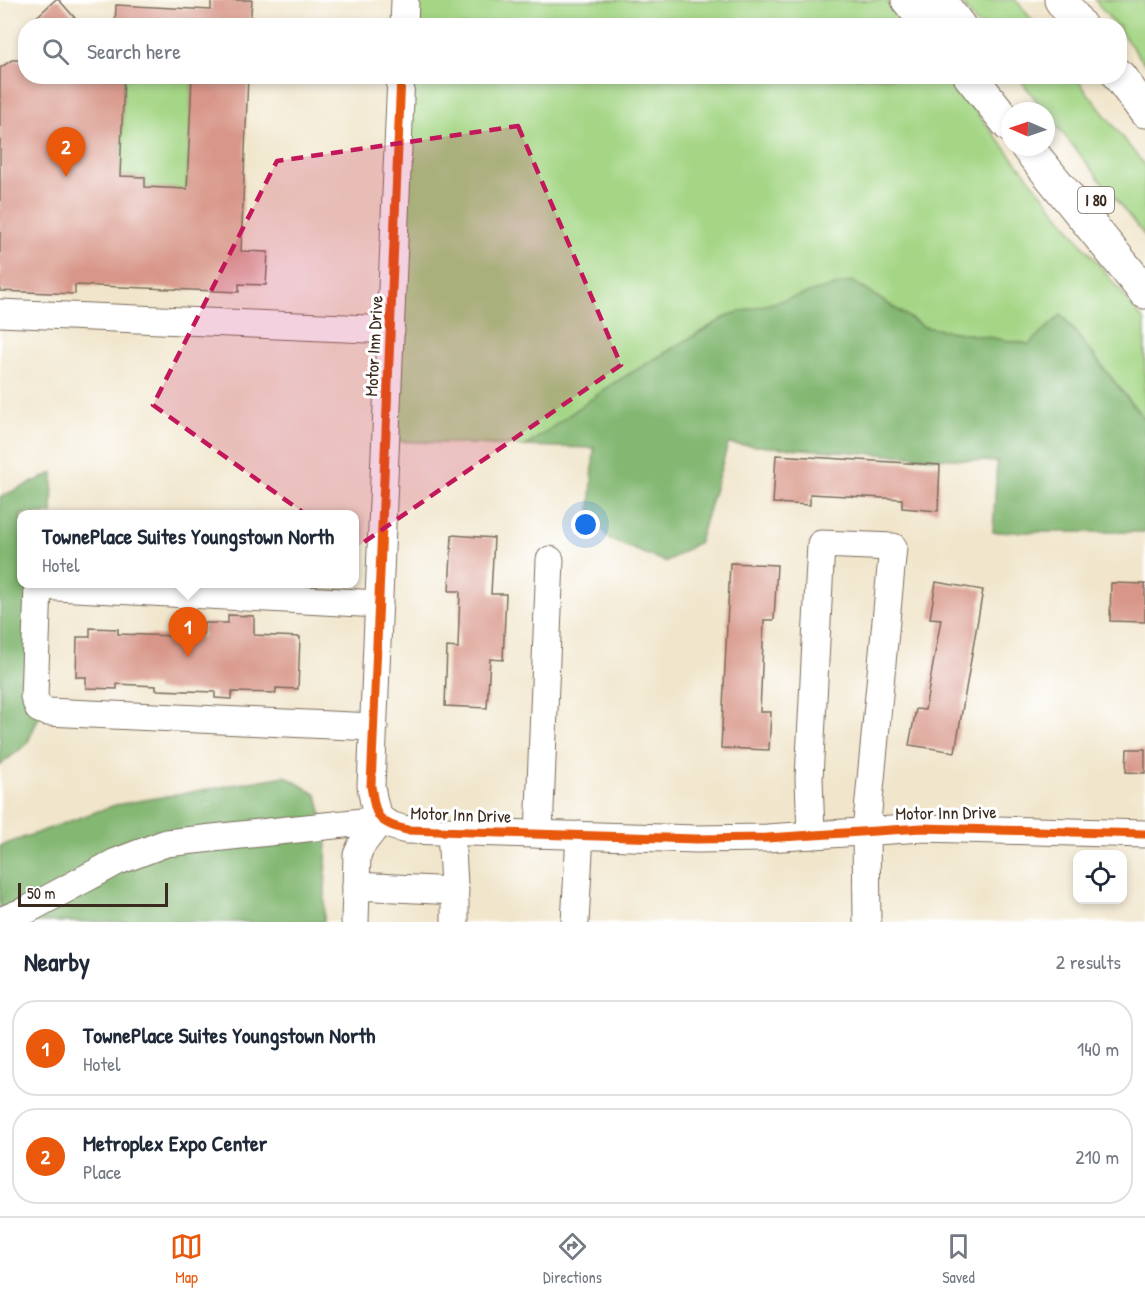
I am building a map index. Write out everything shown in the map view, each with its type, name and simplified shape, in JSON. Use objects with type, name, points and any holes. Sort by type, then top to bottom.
[{"type":"highway","points":[[908,0],[923,18]]},
{"type":"highway","points":[[939,0],[953,18]]},
{"type":"highway","points":[[1061,0],[1074,18]]},
{"type":"highway","points":[[976,84],[1001,115]]},
{"type":"highway","points":[[1005,84],[1019,102]]},
{"type":"highway","points":[[1125,84],[1145,111]]},
{"type":"highway","name":"I 80","points":[[1055,148],[1145,263]]},
{"type":"highway","points":[[1034,156],[1145,292]]},
{"type":"street","points":[[404,18],[405,0]]},
{"type":"street","name":"Motor Inn Drive","points":[[401,84],[371,786],[375,813],[381,820],[389,826],[408,830],[696,839],[811,836],[922,828],[1145,834]]},
{"type":"street","points":[[0,313],[391,330]]},
{"type":"street","points":[[811,836],[809,778],[821,544],[893,547],[866,832],[867,922]]},
{"type":"street","points":[[539,834],[550,560]]},
{"type":"street","points":[[38,588],[34,697],[39,709],[47,712],[374,727]]},
{"type":"street","points":[[76,588],[379,604]]},
{"type":"street","points":[[355,922],[357,855],[381,820]]},
{"type":"street","points":[[0,921],[27,910],[116,862],[166,843],[381,820]]},
{"type":"street","points":[[451,831],[455,922]]},
{"type":"street","points":[[575,922],[580,835]]},
{"type":"street","points":[[356,886],[455,891]]},
{"type":"highlighted area","points":[[518,126],[621,365],[354,549],[153,405],[277,161]]},
{"type":"green space","points":[[416,0],[886,0],[901,18],[415,18]]},
{"type":"green space","points":[[959,0],[1016,0],[1030,18],[973,18]]},
{"type":"green space","points":[[1095,0],[1145,0],[1145,64],[1127,40],[1127,18],[1109,18]]},
{"type":"green space","points":[[124,84],[192,84],[187,189],[145,187],[145,177],[120,176]]},
{"type":"green space","points":[[412,84],[954,84],[1001,143],[1001,156],[1012,156],[1145,322],[1145,420],[1062,315],[1030,344],[924,327],[852,281],[614,383],[526,446],[396,441]]},
{"type":"green space","points":[[1024,84],[1081,84],[1145,166],[1145,236],[1055,123],[1055,102],[1038,102]]},
{"type":"green space","points":[[852,281],[924,327],[1029,344],[1061,315],[1145,420],[1145,532],[993,532],[997,462],[728,444],[699,542],[666,562],[610,540],[590,514],[594,448],[526,446],[614,383],[729,315]]},
{"type":"green space","points":[[53,473],[52,510],[17,510],[17,588],[49,588],[44,705],[27,744],[0,765],[0,497]]},
{"type":"green space","points":[[285,776],[317,795],[327,837],[324,922],[0,922],[0,846],[115,805]]},
{"type":"building","points":[[55,0],[59,0],[75,18],[36,18]]},
{"type":"building","points":[[211,0],[252,0],[251,18],[115,18],[116,5],[211,10]]},
{"type":"building","points":[[12,60],[18,60],[18,84],[124,84],[120,176],[145,177],[145,187],[187,189],[192,84],[248,84],[241,251],[268,252],[266,285],[239,284],[239,292],[75,285],[75,294],[0,291],[0,68]]},
{"type":"building","points":[[776,455],[940,465],[938,511],[902,508],[902,499],[810,494],[810,505],[773,503]]},
{"type":"building","points":[[452,535],[494,538],[491,594],[506,594],[503,660],[490,659],[487,708],[445,706],[447,647],[458,648],[460,591],[449,591]]},
{"type":"building","points":[[730,563],[777,565],[774,620],[764,620],[760,712],[771,712],[769,750],[721,748]]},
{"type":"building","points":[[936,582],[983,590],[955,752],[909,745],[916,709],[925,710],[941,619],[930,618]]},
{"type":"building","points":[[1111,583],[1145,584],[1145,622],[1110,621]]},
{"type":"building","points":[[228,615],[254,616],[254,635],[300,637],[298,689],[276,688],[276,693],[232,692],[231,699],[215,698],[215,692],[156,690],[156,686],[117,684],[117,689],[86,688],[86,677],[76,677],[77,637],[90,637],[90,628],[118,629],[118,634],[203,637],[204,623],[228,623]]},
{"type":"building","points":[[1127,749],[1145,749],[1145,773],[1126,772]]},
{"type":"cycle path","points":[[401,84],[371,786],[374,805],[379,817],[389,824],[407,830],[696,839],[767,838],[922,828],[1145,834]]},
{"type":"place","name":"Metroplex Expo Center","points":[[66,177]]},
{"type":"place","name":"TownePlace Suites Youngstown North","points":[[188,657]]}]
